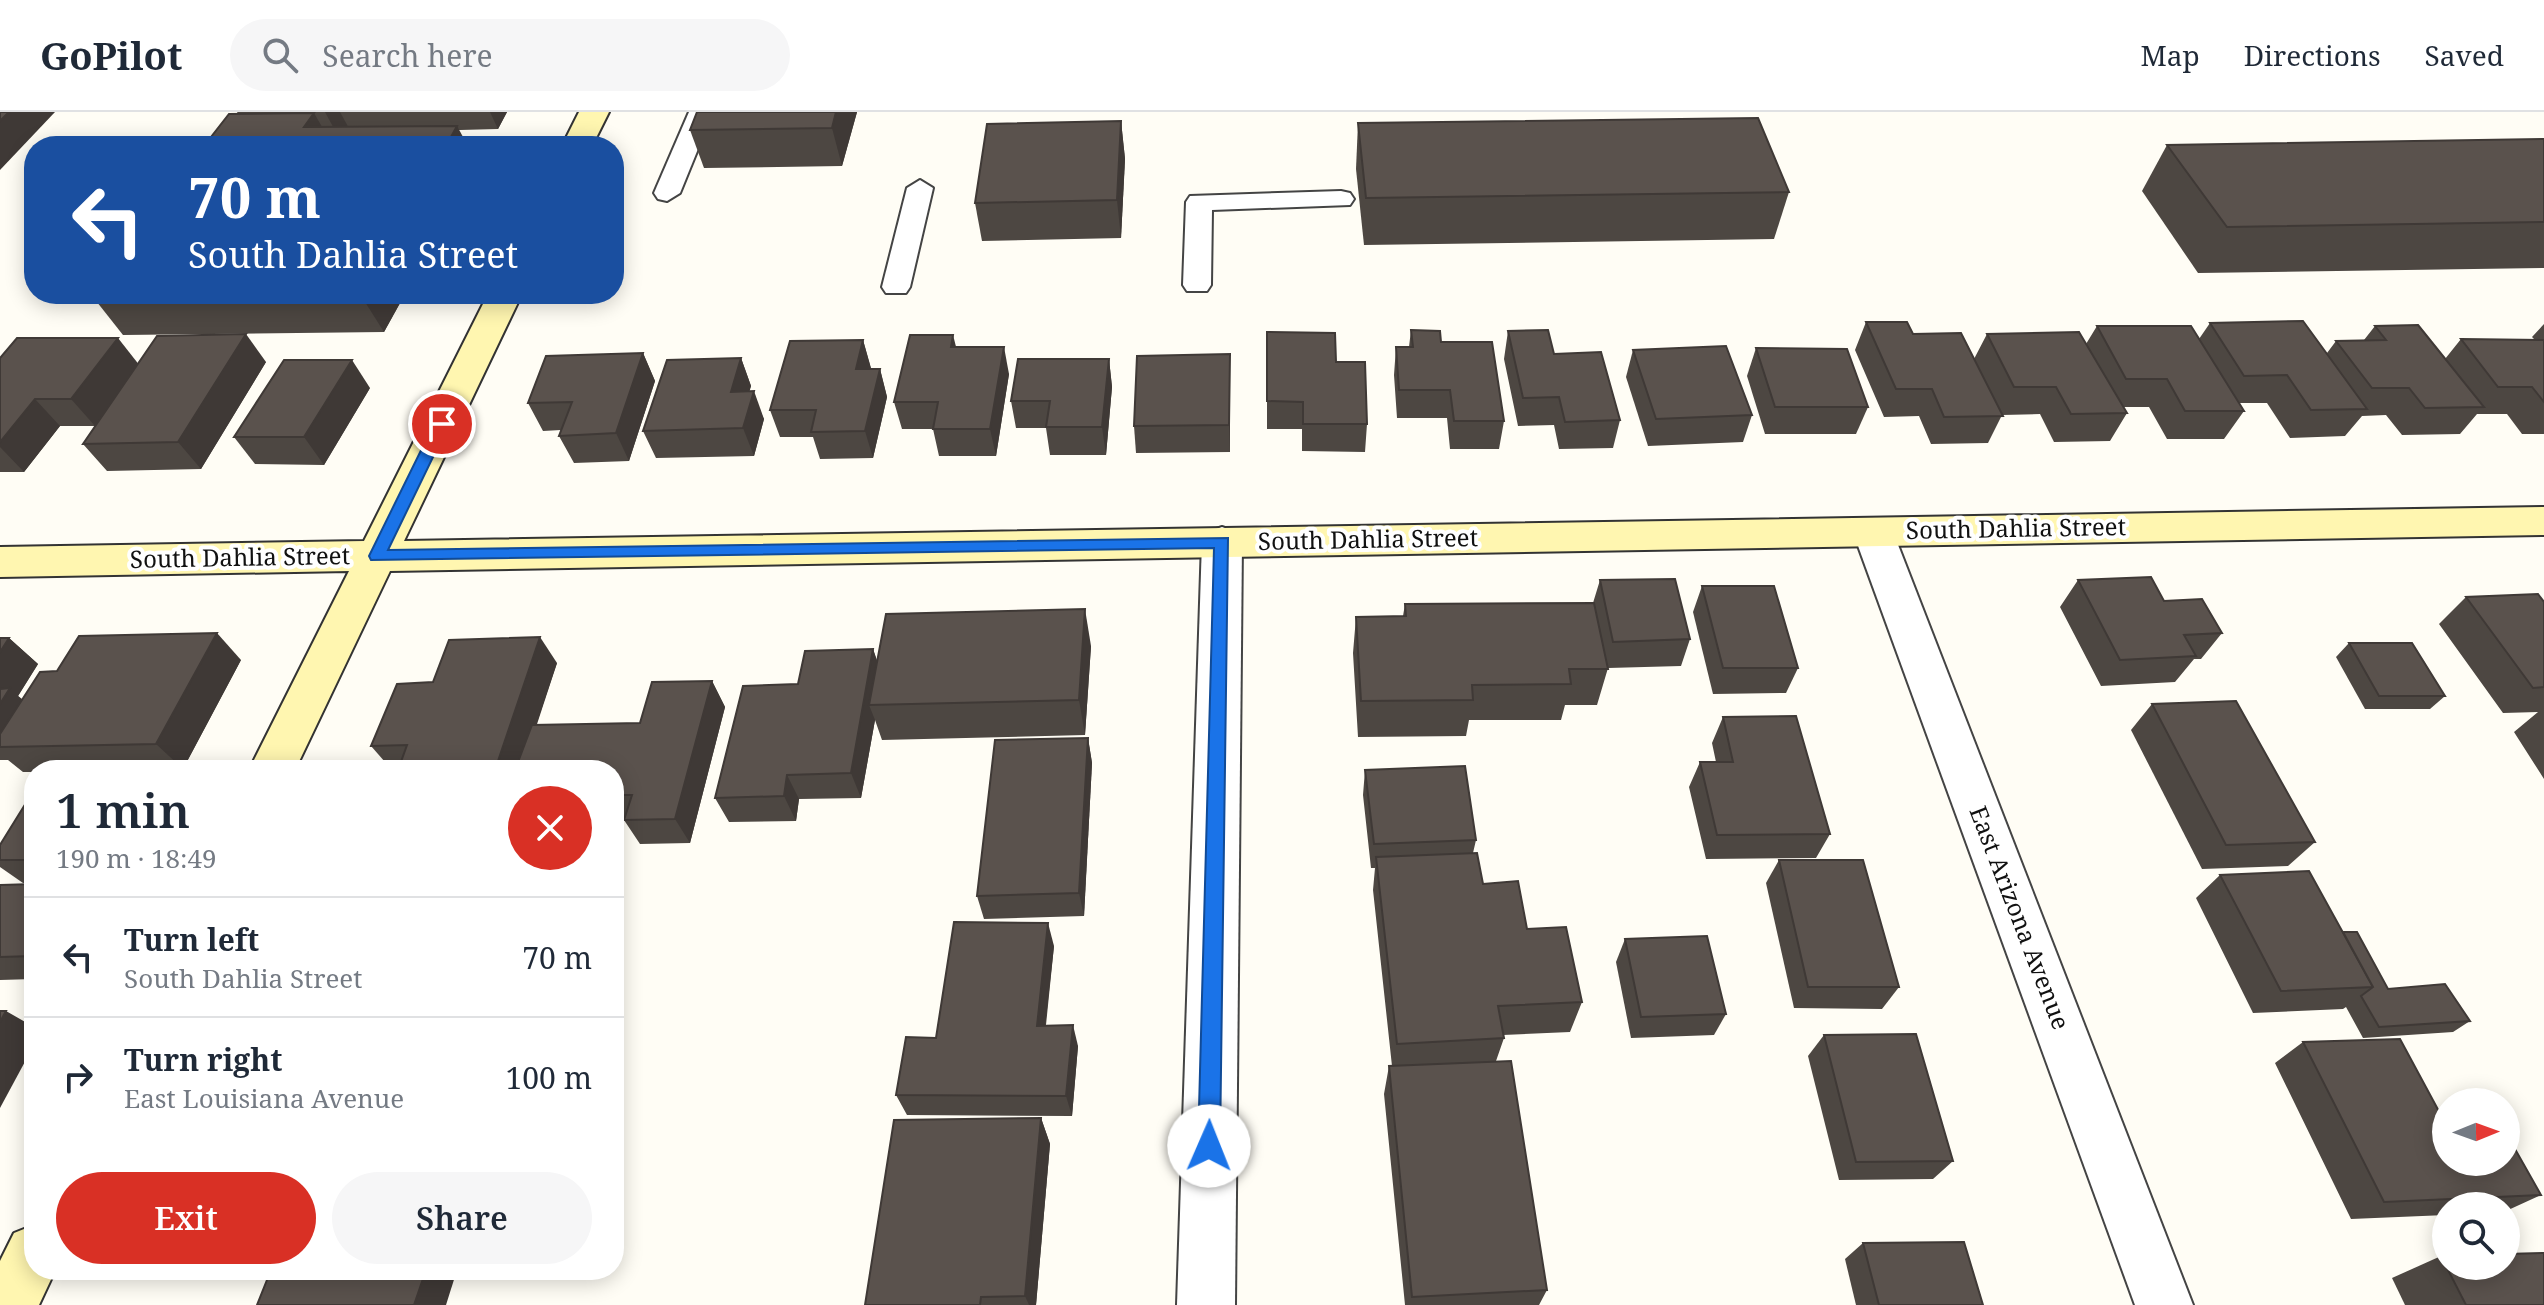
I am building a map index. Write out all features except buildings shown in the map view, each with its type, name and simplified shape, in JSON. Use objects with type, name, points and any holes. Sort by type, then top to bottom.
[{"type":"street","points":[[582,136],[594,112]]},
{"type":"street","points":[[277,760],[500,304]]},
{"type":"street","name":"South Dahlia Street","points":[[0,562],[2544,521]]},
{"type":"street","name":"East Arizona Avenue","points":[[1873,532],[2164,1305]]},
{"type":"street","points":[[1206,1305],[1222,542]]},
{"type":"street","points":[[9,1305],[24,1274]]},
{"type":"lane","points":[[667,193],[701,112]]},
{"type":"lane","points":[[896,287],[920,188]]},
{"type":"lane","points":[[1197,285],[1199,202],[1341,199]]},
{"type":"route","points":[[442,424],[377,556],[1222,542],[1209,1146]]}]
